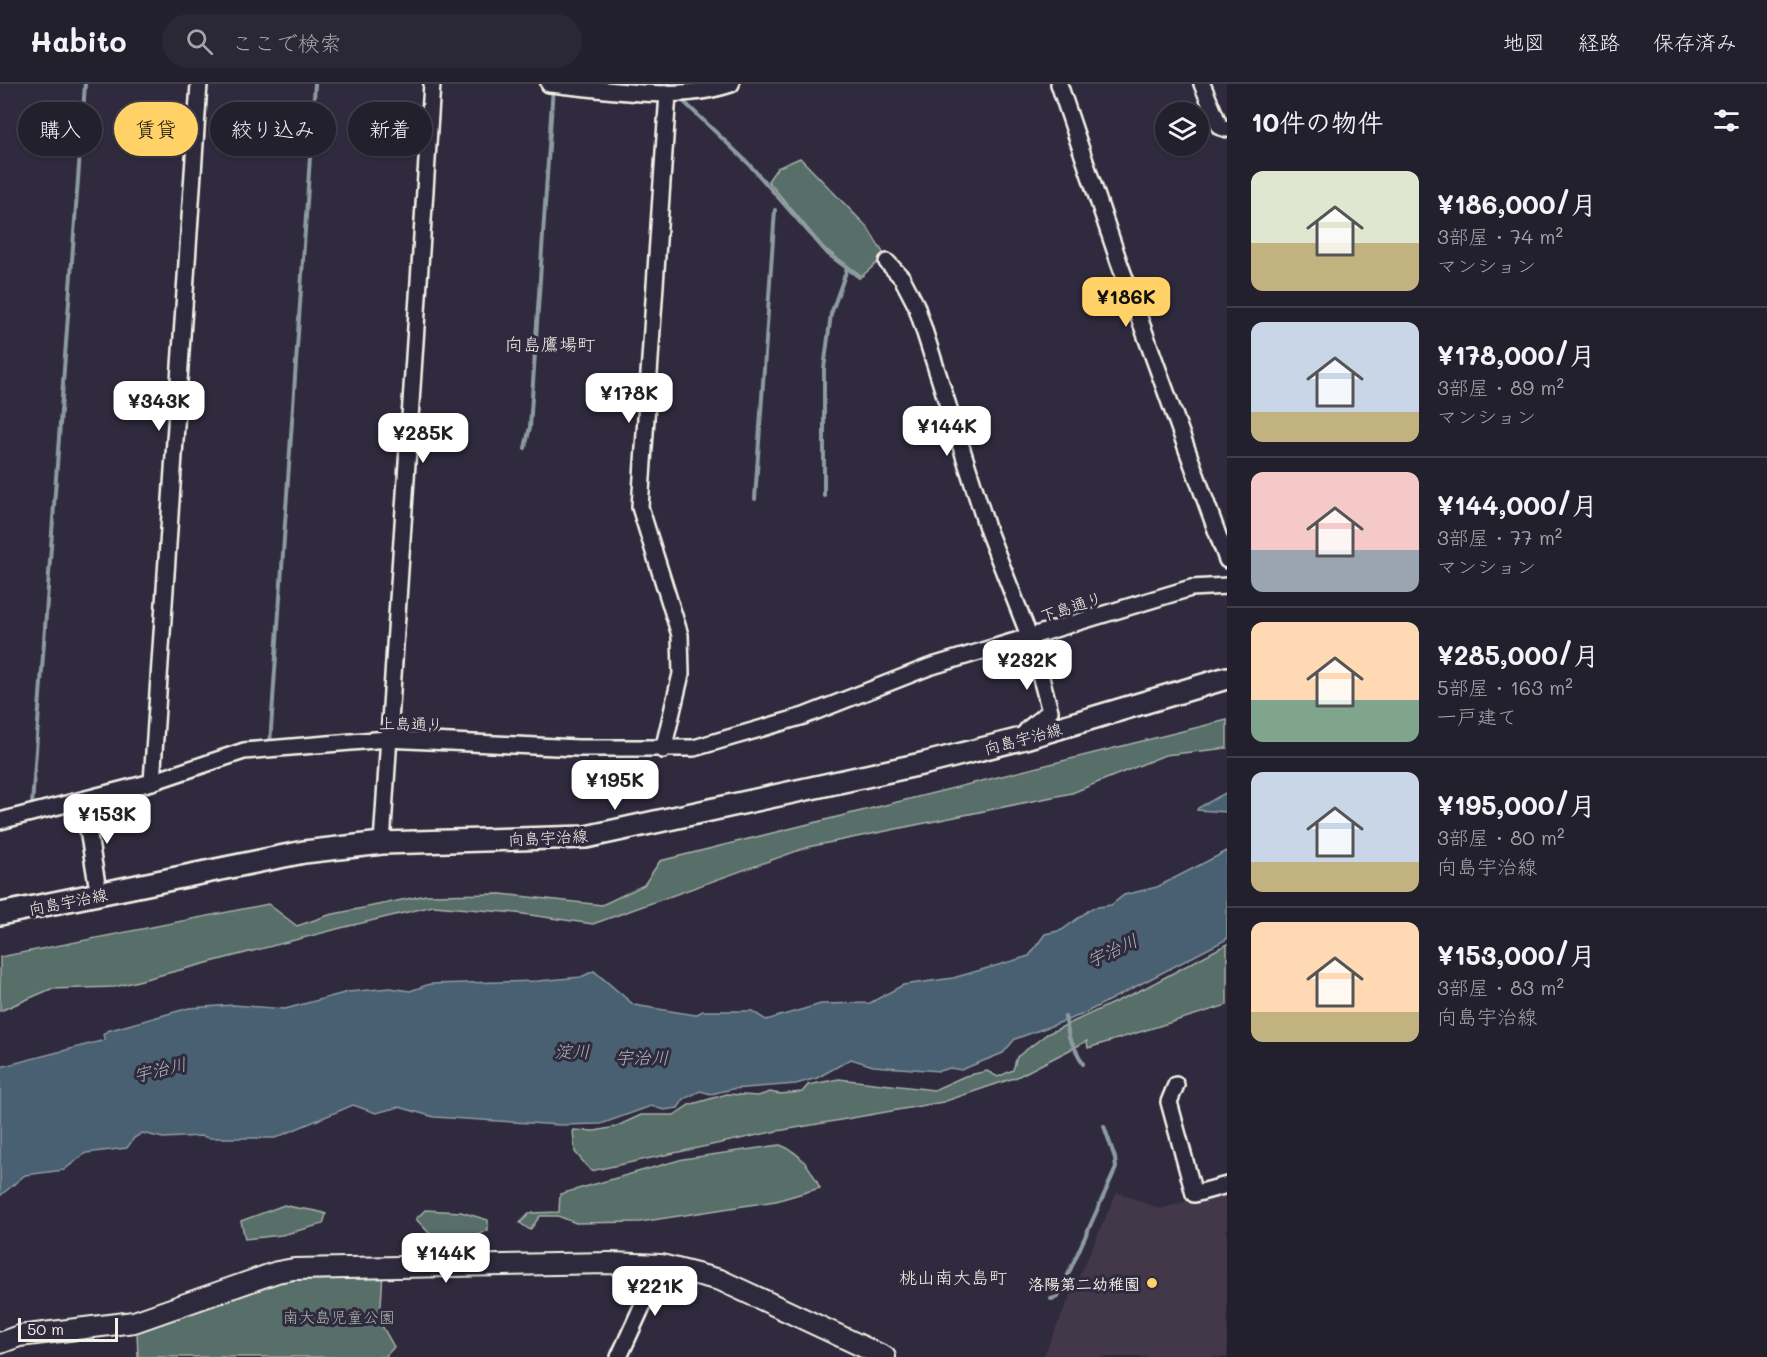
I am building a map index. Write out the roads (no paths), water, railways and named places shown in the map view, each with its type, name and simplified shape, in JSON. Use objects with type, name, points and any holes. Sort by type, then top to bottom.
[{"type":"main road","name":"向島宇治線","points":[[0,914],[99,896],[304,852],[382,843],[586,837],[834,784],[1019,740],[1227,678]]},
{"type":"street","points":[[152,782],[199,84]]},
{"type":"street","points":[[382,843],[387,739],[432,84]]},
{"type":"street","points":[[549,84],[668,93],[712,91],[731,84]]},
{"type":"street","points":[[1059,84],[1119,262],[1227,560]]},
{"type":"street","points":[[1203,84],[1216,121],[1220,127],[1227,129]]},
{"type":"street","points":[[663,750],[681,674],[680,635],[640,507],[668,93]]},
{"type":"street","points":[[887,262],[902,278],[916,305],[988,531],[1030,638],[1050,711],[1029,728],[1019,740]]},
{"type":"street","name":"下島通り","points":[[826,708],[929,667],[1191,588],[1227,586]]},
{"type":"street","name":"上島通り","points":[[0,821],[152,782],[244,751],[387,739],[578,748],[663,750],[694,748],[759,731],[826,708]]},
{"type":"street","points":[[83,800],[99,896]]},
{"type":"street","points":[[1176,1085],[1169,1102],[1194,1194],[1227,1185]]},
{"type":"street","points":[[0,1343],[19,1336],[134,1322],[277,1272],[294,1269],[543,1264],[661,1265],[720,1280],[885,1357]]},
{"type":"street","points":[[618,1357],[661,1265]]},
{"type":"water","points":[[1227,792],[1227,812],[1197,810],[1198,808]]},
{"type":"water","name":"淀川","points":[[1227,851],[1227,939],[1081,1015],[1015,1039],[1003,1053],[961,1070],[950,1068],[939,1071],[873,1066],[851,1059],[817,1078],[796,1084],[732,1089],[711,1094],[700,1091],[684,1099],[678,1108],[664,1110],[651,1106],[601,1124],[560,1125],[434,1117],[399,1107],[376,1113],[353,1105],[275,1138],[209,1138],[202,1136],[163,1138],[142,1133],[134,1138],[127,1148],[86,1153],[64,1170],[25,1175],[0,1196],[0,1067],[105,1040],[103,1035],[107,1031],[189,1008],[233,1005],[285,1009],[348,992],[390,988],[410,991],[430,984],[538,981],[581,977],[594,971],[634,1005],[695,1015],[703,1011],[752,1011],[766,1020],[821,1004],[870,1003],[903,985],[953,978],[1029,956],[1045,934],[1062,930],[1092,908],[1111,905],[1124,895],[1157,887]]},
{"type":"waterway","points":[[32,805],[85,84]]},
{"type":"waterway","points":[[270,744],[315,84]]},
{"type":"waterway","points":[[651,84],[692,84]]},
{"type":"waterway","points":[[525,448],[530,427],[553,87]]},
{"type":"waterway","points":[[680,98],[748,163],[828,254],[859,277]]},
{"type":"waterway","points":[[755,499],[775,210]]},
{"type":"waterway","points":[[824,496],[824,369],[831,314],[847,269]]},
{"type":"waterway","points":[[1065,1017],[1069,1037],[1083,1064]]},
{"type":"waterway","points":[[1051,1299],[1058,1297],[1116,1168],[1104,1126]]},
{"type":"place","name":"洛陽第二幼稚園","points":[[1152,1283]]},
{"type":"district","name":"向島鷹場町","points":[[550,344]]},
{"type":"district","name":"桃山南大島町","points":[[953,1277]]},
{"type":"water label","name":"宇治川","points":[[1112,950]]},
{"type":"water label","name":"宇治川","points":[[642,1057]]},
{"type":"water label","name":"宇治川","points":[[160,1069]]},
{"type":"park label","name":"南大島児童公園","points":[[339,1316]]}]
